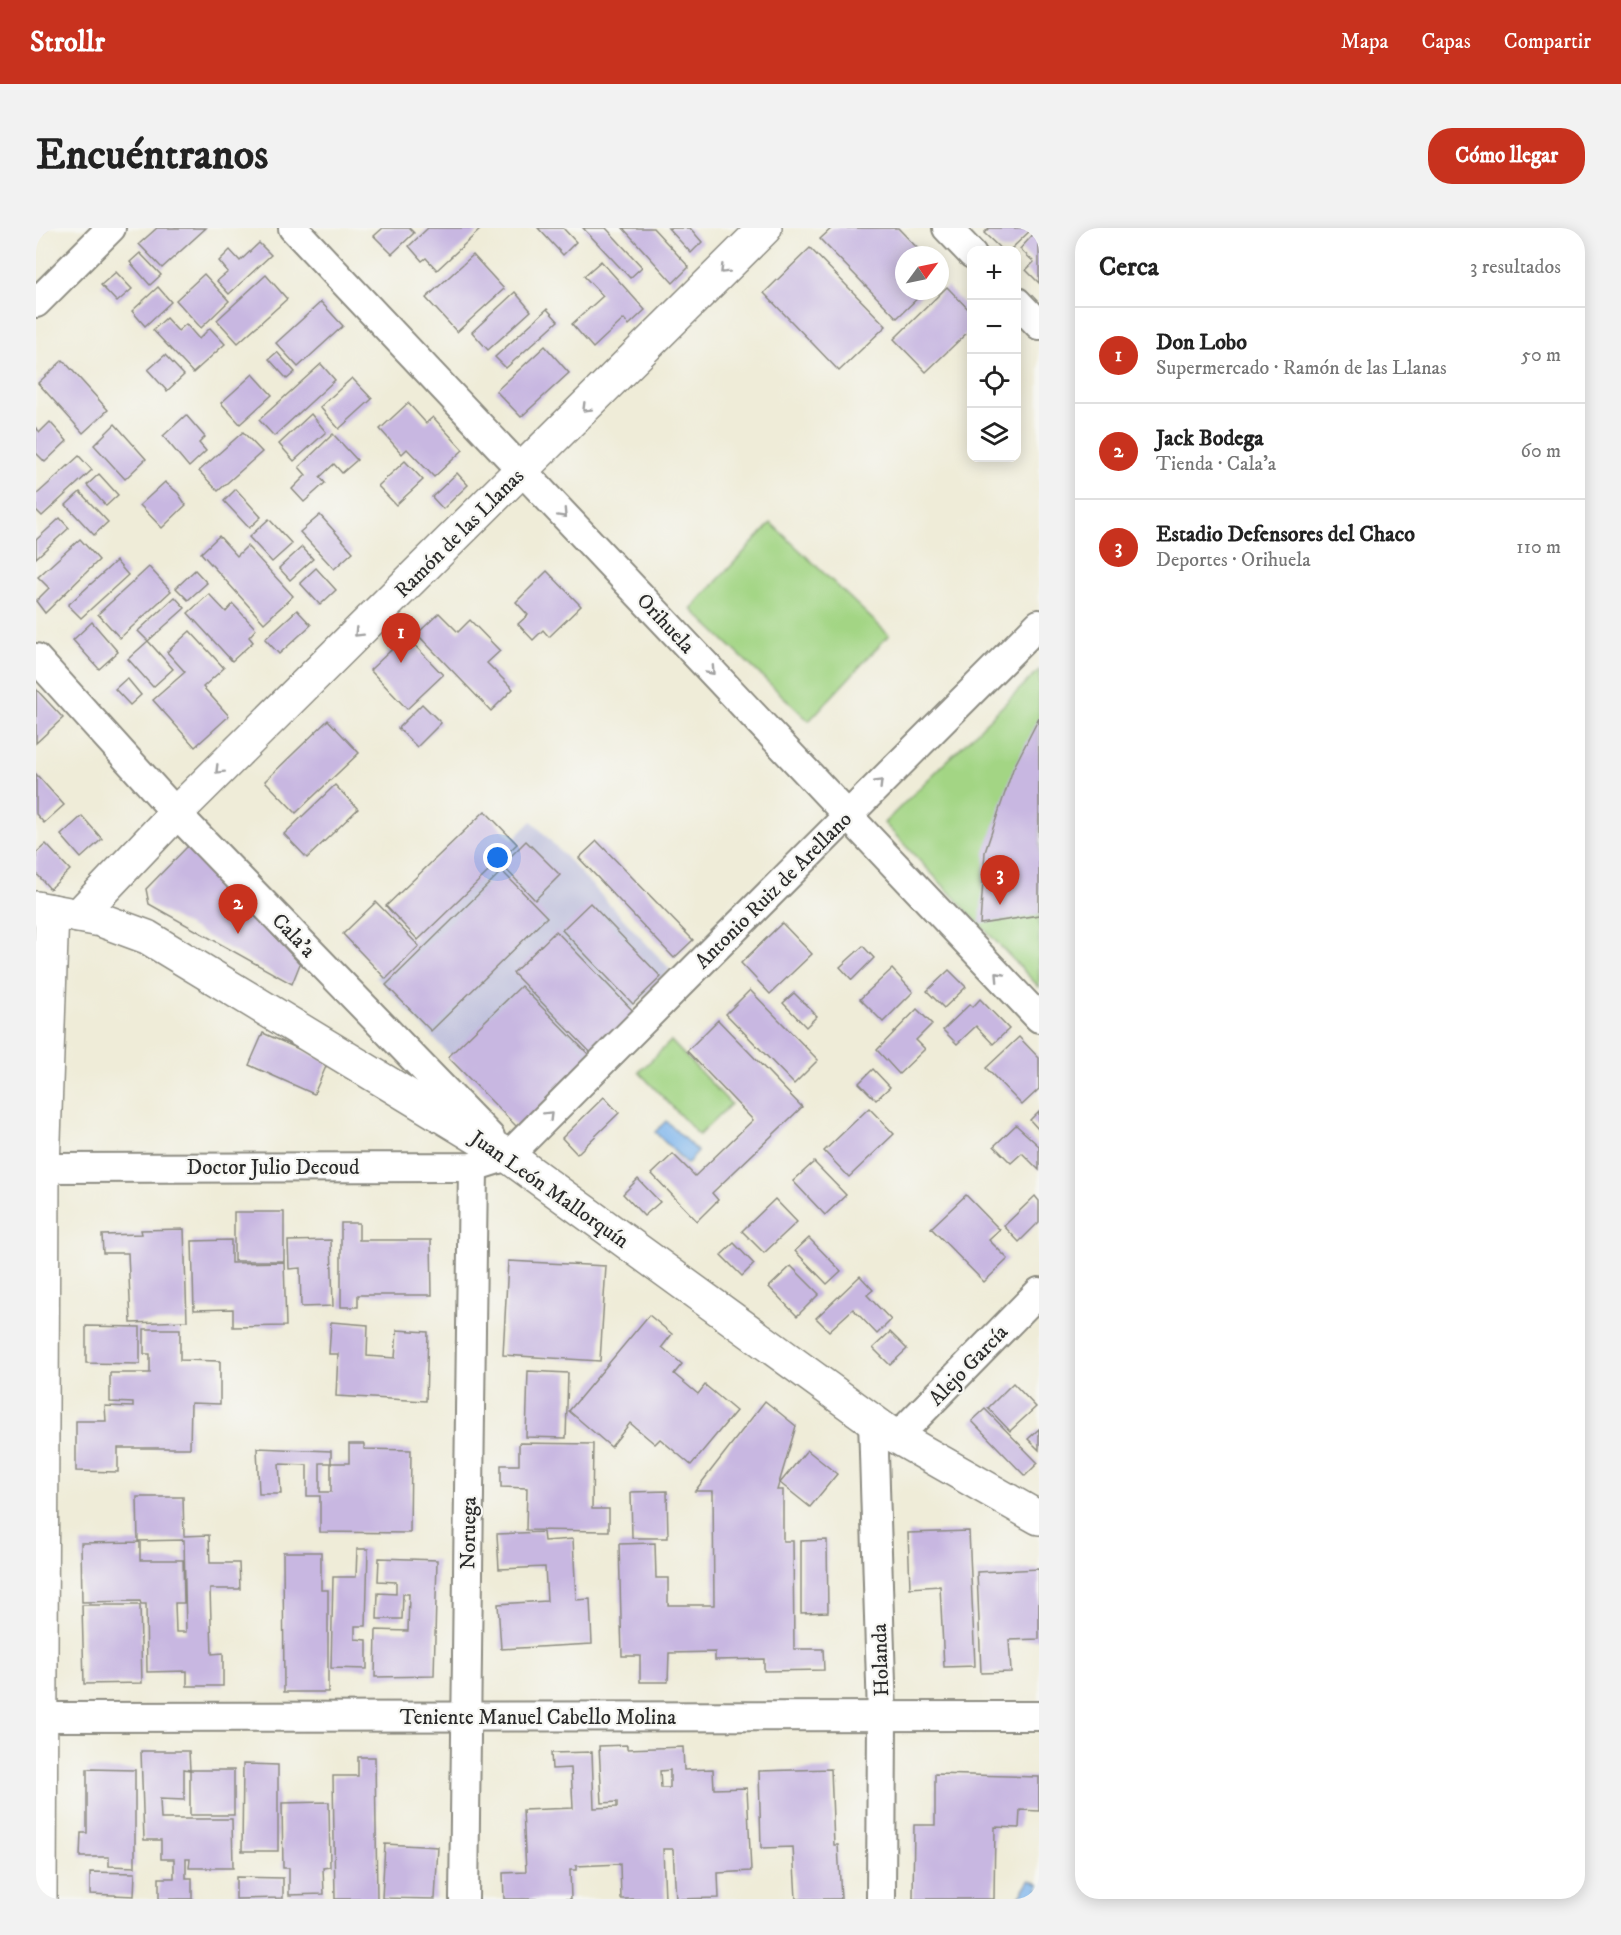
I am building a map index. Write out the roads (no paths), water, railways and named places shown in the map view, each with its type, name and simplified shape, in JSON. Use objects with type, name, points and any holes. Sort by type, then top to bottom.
[{"type":"street","points":[[36,303],[111,228]]},
{"type":"street","name":"Orihuela","points":[[293,228],[1039,1018]]},
{"type":"street","name":"Ramón de las Llanas","points":[[55,912],[176,813],[765,228]]},
{"type":"street","points":[[947,228],[967,249]]},
{"type":"street","points":[[1021,306],[1039,325]]},
{"type":"street","name":"Antonio Ruiz de Arellano","points":[[508,1156],[1039,624]]},
{"type":"street","name":"Cala'a","points":[[36,658],[176,813],[508,1156]]},
{"type":"street","points":[[40,1899],[39,1168],[55,912]]},
{"type":"street","name":"Juan León Mallorquín","points":[[55,912],[101,920],[147,938],[508,1156],[885,1429],[1039,1518]]},
{"type":"street","name":"Doctor Julio Decoud","points":[[39,1168],[473,1167],[508,1156]]},
{"type":"street","name":"Noruega","points":[[464,1899],[473,1167]]},
{"type":"street","name":"Alejo García","points":[[885,1429],[1039,1292]]},
{"type":"street","name":"Holanda","points":[[881,1899],[885,1429]]},
{"type":"street","name":"Teniente Manuel Cabello Molina","points":[[39,1717],[1039,1716]]},
{"type":"water","points":[[666,1121],[698,1152],[687,1164],[655,1132]]},
{"type":"water","points":[[1030,1880],[1039,1884],[1039,1899],[1018,1899]]},
{"type":"place","name":"Don Lobo","points":[[401,663]]},
{"type":"place","name":"Estadio Defensores del Chaco","points":[[1000,905]]},
{"type":"place","name":"Jack Bodega","points":[[238,934]]}]
